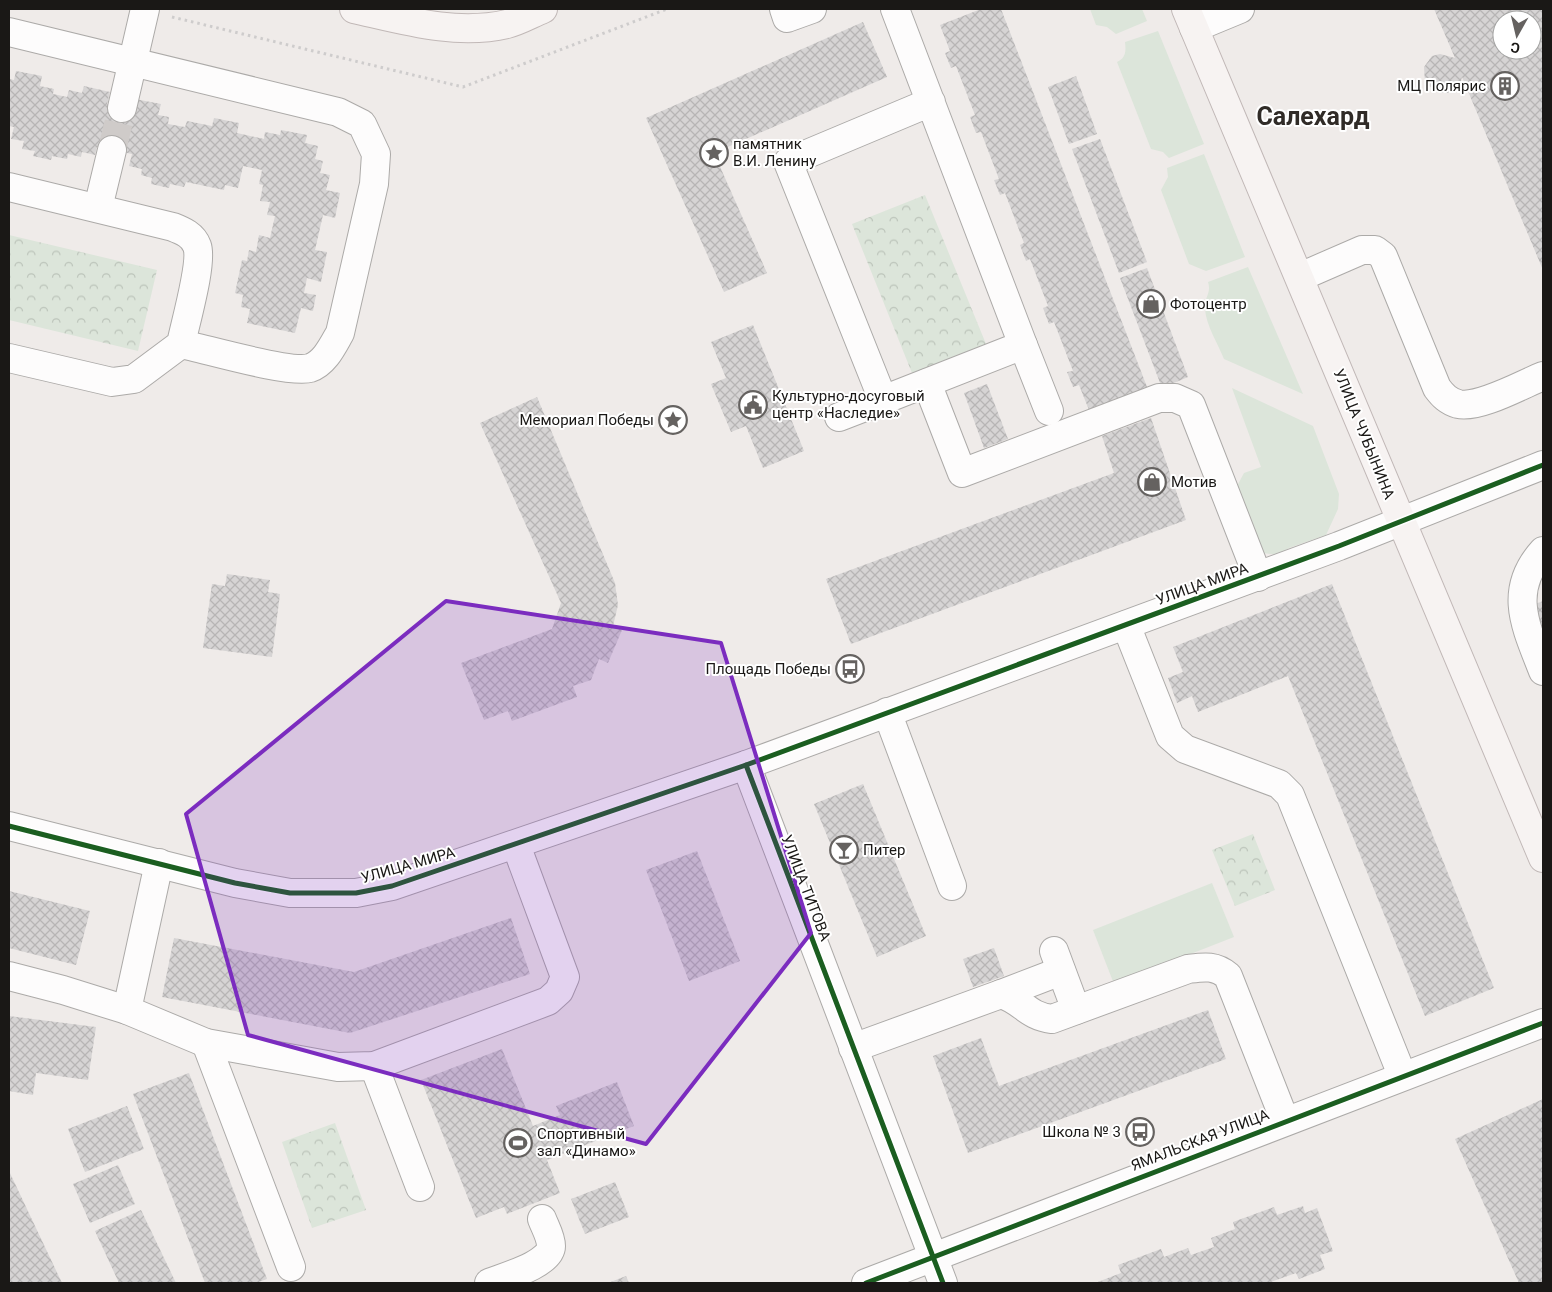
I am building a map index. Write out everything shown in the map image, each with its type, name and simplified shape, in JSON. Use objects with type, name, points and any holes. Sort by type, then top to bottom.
[{"type":"main road","points":[[354,9],[413,22],[478,29],[509,24],[543,9]]},
{"type":"main road","name":"УЛИЦА ЧУБЫНИНА","points":[[1190,19],[1300,277],[1400,522],[1543,858]]},
{"type":"street","points":[[122,108],[145,9]]},
{"type":"street","points":[[784,9],[787,18],[812,9]]},
{"type":"street","points":[[894,9],[1049,411]]},
{"type":"street","points":[[1190,19],[1240,9]]},
{"type":"street","points":[[9,32],[338,112],[362,124],[376,154],[374,184],[340,333],[329,353],[311,368],[285,368],[181,344]]},
{"type":"street","points":[[883,400],[788,162],[931,102]]},
{"type":"street","points":[[98,208],[112,150]]},
{"type":"street","points":[[9,187],[173,227],[189,234],[197,247],[199,261],[181,344],[134,379],[112,382],[9,358]]},
{"type":"street","points":[[1300,277],[1362,250],[1374,250],[1383,256],[1437,388],[1446,399],[1460,404],[1476,404],[1543,376]]},
{"type":"street","points":[[839,417],[1023,346]]},
{"type":"street","points":[[927,384],[962,473],[1159,398],[1175,398],[1191,405],[1258,577]]},
{"type":"street","name":"УЛИЦА МИРА","points":[[886,712],[1258,577],[1543,465]]},
{"type":"street","points":[[1543,551],[1534,561],[1526,578],[1523,601],[1524,623],[1543,670]]},
{"type":"street","points":[[1126,625],[1170,736],[1185,749],[1279,784],[1290,795],[1402,1075]]},
{"type":"street","points":[[746,766],[886,712],[952,886]]},
{"type":"street","name":"УЛИЦА МИРА","points":[[9,826],[262,888],[290,893],[333,894],[392,886],[516,846],[746,766]]},
{"type":"street","name":"УЛИЦА ТИТОВА","points":[[746,766],[943,1283]]},
{"type":"street","points":[[9,976],[127,1010],[206,1043],[338,1067],[374,1066],[548,1001],[559,991],[565,977],[516,846]]},
{"type":"street","points":[[127,1010],[159,863]]},
{"type":"street","points":[[853,1048],[1000,994],[1057,961],[1076,1010]]},
{"type":"street","points":[[1000,994],[1013,998],[1037,1017],[1052,1019],[1188,969],[1218,968],[1228,976],[1285,1121]]},
{"type":"street","name":"ЯМАЛЬСКАЯ УЛИЦА","points":[[866,1283],[1402,1075],[1543,1023]]},
{"type":"street","points":[[206,1043],[291,1267]]},
{"type":"street","points":[[374,1066],[420,1187]]},
{"type":"street","points":[[489,1283],[540,1262],[550,1252],[551,1244],[542,1219]]},
{"type":"highlighted area","points":[[446,601],[721,643],[811,933],[646,1144],[248,1035],[186,814]]},
{"type":"green space","points":[[1090,9],[1142,9],[1147,21],[1116,34],[1107,27],[1096,25]]},
{"type":"green space","points":[[1158,31],[1204,144],[1169,158],[1163,152],[1151,149],[1117,62],[1125,54],[1125,42]]},
{"type":"green space","points":[[1204,154],[1245,257],[1206,271],[1189,264],[1161,190],[1168,177],[1167,168]]},
{"type":"green space","points":[[925,195],[986,344],[912,373],[852,224]]},
{"type":"green space","points":[[9,235],[157,270],[138,351],[9,320]]},
{"type":"green space","points":[[1248,267],[1303,394],[1224,359],[1213,334],[1205,309],[1209,289],[1208,282]]},
{"type":"green space","points":[[1232,388],[1313,426],[1339,494],[1338,509],[1326,535],[1289,548],[1278,555],[1263,553],[1238,501],[1237,486],[1244,473],[1261,467]]},
{"type":"green space","points":[[1253,834],[1275,890],[1235,906],[1212,850]]},
{"type":"green space","points":[[1212,883],[1234,937],[1114,984],[1093,930]]},
{"type":"green space","points":[[335,1123],[366,1210],[312,1228],[282,1142]]},
{"type":"building","points":[[981,9],[1001,9],[1149,392],[1091,415],[1079,385],[1073,387],[1067,372],[1073,371],[1054,322],[1049,324],[1043,308],[1048,306],[1030,259],[1026,261],[1020,245],[1024,243],[1005,193],[1000,195],[994,180],[999,179],[981,132],[976,133],[970,117],[975,115],[956,66],[951,68],[945,53],[950,51],[940,25]]},
{"type":"building","name":"МЦ Полярис","points":[[1434,9],[1543,9],[1543,270],[1462,77],[1460,85],[1448,93],[1436,92],[1425,82],[1424,67],[1432,56],[1440,54],[1455,58]]},
{"type":"building","points":[[863,22],[887,77],[714,153],[767,273],[724,292],[646,118]]},
{"type":"building","points":[[16,71],[42,76],[40,86],[54,89],[53,94],[67,97],[69,90],[82,93],[84,86],[110,92],[107,104],[122,108],[135,99],[161,104],[158,115],[169,117],[168,124],[185,127],[187,121],[212,126],[214,118],[239,123],[237,133],[264,139],[265,132],[280,135],[281,130],[307,135],[305,143],[318,146],[315,159],[323,161],[320,173],[330,175],[326,190],[340,193],[335,218],[323,215],[315,250],[327,252],[321,282],[307,278],[304,293],[316,295],[313,311],[301,308],[295,333],[247,323],[250,309],[241,307],[243,295],[235,293],[242,260],[247,261],[249,250],[256,252],[259,235],[270,238],[275,216],[267,215],[270,202],[260,201],[263,185],[259,184],[262,170],[243,166],[238,188],[225,185],[224,190],[186,182],[184,187],[170,184],[169,188],[151,184],[152,178],[141,175],[142,169],[129,166],[132,154],[97,147],[95,155],[82,152],[81,157],[68,154],[67,159],[52,156],[51,160],[33,156],[35,151],[22,149],[24,141],[11,139],[14,127],[9,126],[9,79],[14,80]]},
{"type":"building","points":[[1076,76],[1097,134],[1069,144],[1048,87]]},
{"type":"building","points":[[1100,139],[1147,262],[1119,273],[1072,149]]},
{"type":"building","points":[[1147,268],[1188,377],[1162,388],[1120,278]]},
{"type":"building","name":"Культурно-досуговый центр «Наследие»","points":[[753,325],[804,451],[763,468],[746,426],[731,432],[711,384],[726,378],[711,342]]},
{"type":"building","points":[[987,384],[1008,439],[984,448],[964,393]]},
{"type":"building","points":[[537,397],[615,583],[618,605],[613,626],[622,630],[608,663],[599,659],[591,680],[573,686],[577,697],[512,721],[508,711],[484,720],[461,663],[552,629],[561,603],[480,423]]},
{"type":"building","points":[[1151,418],[1186,520],[851,644],[826,579],[1114,473],[1102,436]]},
{"type":"building","points":[[227,574],[270,580],[268,592],[280,594],[272,657],[203,648],[212,584],[225,586]]},
{"type":"building","points":[[1332,584],[1494,988],[1425,1016],[1288,676],[1198,712],[1192,696],[1177,703],[1168,678],[1183,672],[1173,647]]},
{"type":"building","points":[[1543,601],[1543,630],[1533,605]]},
{"type":"building","points":[[863,784],[926,936],[877,957],[814,804]]},
{"type":"building","points":[[697,851],[740,961],[689,981],[646,870]]},
{"type":"building","points":[[9,891],[90,911],[76,965],[9,948]]},
{"type":"building","points":[[511,918],[530,974],[350,1033],[162,997],[174,938],[354,972]]},
{"type":"building","points":[[994,948],[1004,976],[973,987],[963,959]]},
{"type":"building","points":[[1208,1010],[1226,1059],[968,1153],[933,1056],[981,1038],[999,1086]]},
{"type":"building","points":[[9,1016],[96,1027],[88,1080],[36,1073],[33,1095],[9,1091]]},
{"type":"building","name":"Спортивный зал «Динамо»","points":[[502,1049],[533,1126],[560,1115],[556,1106],[617,1082],[634,1126],[547,1160],[560,1193],[507,1214],[504,1207],[476,1218],[421,1080]]},
{"type":"building","points":[[189,1073],[267,1279],[256,1283],[205,1283],[133,1094]]},
{"type":"building","points":[[1543,1099],[1543,1283],[1519,1283],[1455,1139]]},
{"type":"building","points":[[127,1106],[144,1149],[85,1172],[68,1129]]},
{"type":"building","points":[[118,1165],[135,1204],[90,1223],[73,1184]]},
{"type":"building","points":[[9,1171],[62,1283],[9,1283]]},
{"type":"building","points":[[615,1182],[629,1217],[585,1234],[571,1199]]},
{"type":"building","points":[[1303,1206],[1305,1213],[1317,1208],[1333,1251],[1320,1255],[1325,1269],[1299,1279],[1296,1273],[1268,1283],[1095,1283],[1121,1273],[1118,1265],[1161,1249],[1164,1257],[1188,1248],[1191,1255],[1214,1247],[1211,1238],[1235,1229],[1233,1222],[1274,1207],[1277,1215]]},
{"type":"building","points":[[141,1210],[176,1283],[119,1283],[95,1231]]},
{"type":"building","points":[[626,1276],[629,1283],[608,1283]]},
{"type":"tunnel","points":[[112,150],[122,108]]},
{"type":"cycle path","points":[[943,1283],[746,765],[1339,546],[1543,465]]},
{"type":"cycle path","points":[[9,826],[235,883],[290,893],[356,893],[392,886],[746,765]]},
{"type":"cycle path","points":[[866,1283],[1543,1023]]},
{"type":"place","name":"МЦ Полярис","points":[[1505,86]]},
{"type":"place","name":"памятник В.И. Ленину","points":[[714,153]]},
{"type":"place","name":"Фотоцентр","points":[[1151,304]]},
{"type":"place","name":"Культурно-досуговый центр «Наследие»","points":[[753,405]]},
{"type":"place","name":"Мемориал Победы","points":[[673,420]]},
{"type":"place","name":"Мотив","points":[[1152,482]]},
{"type":"place","name":"Площадь Победы","points":[[850,669]]},
{"type":"place","name":"Питер","points":[[844,850]]},
{"type":"place","name":"Школа № 3","points":[[1140,1132]]},
{"type":"place","name":"Спортивный зал «Динамо»","points":[[518,1143]]},
{"type":"district","name":"Салехард","points":[[1313,116]]}]
